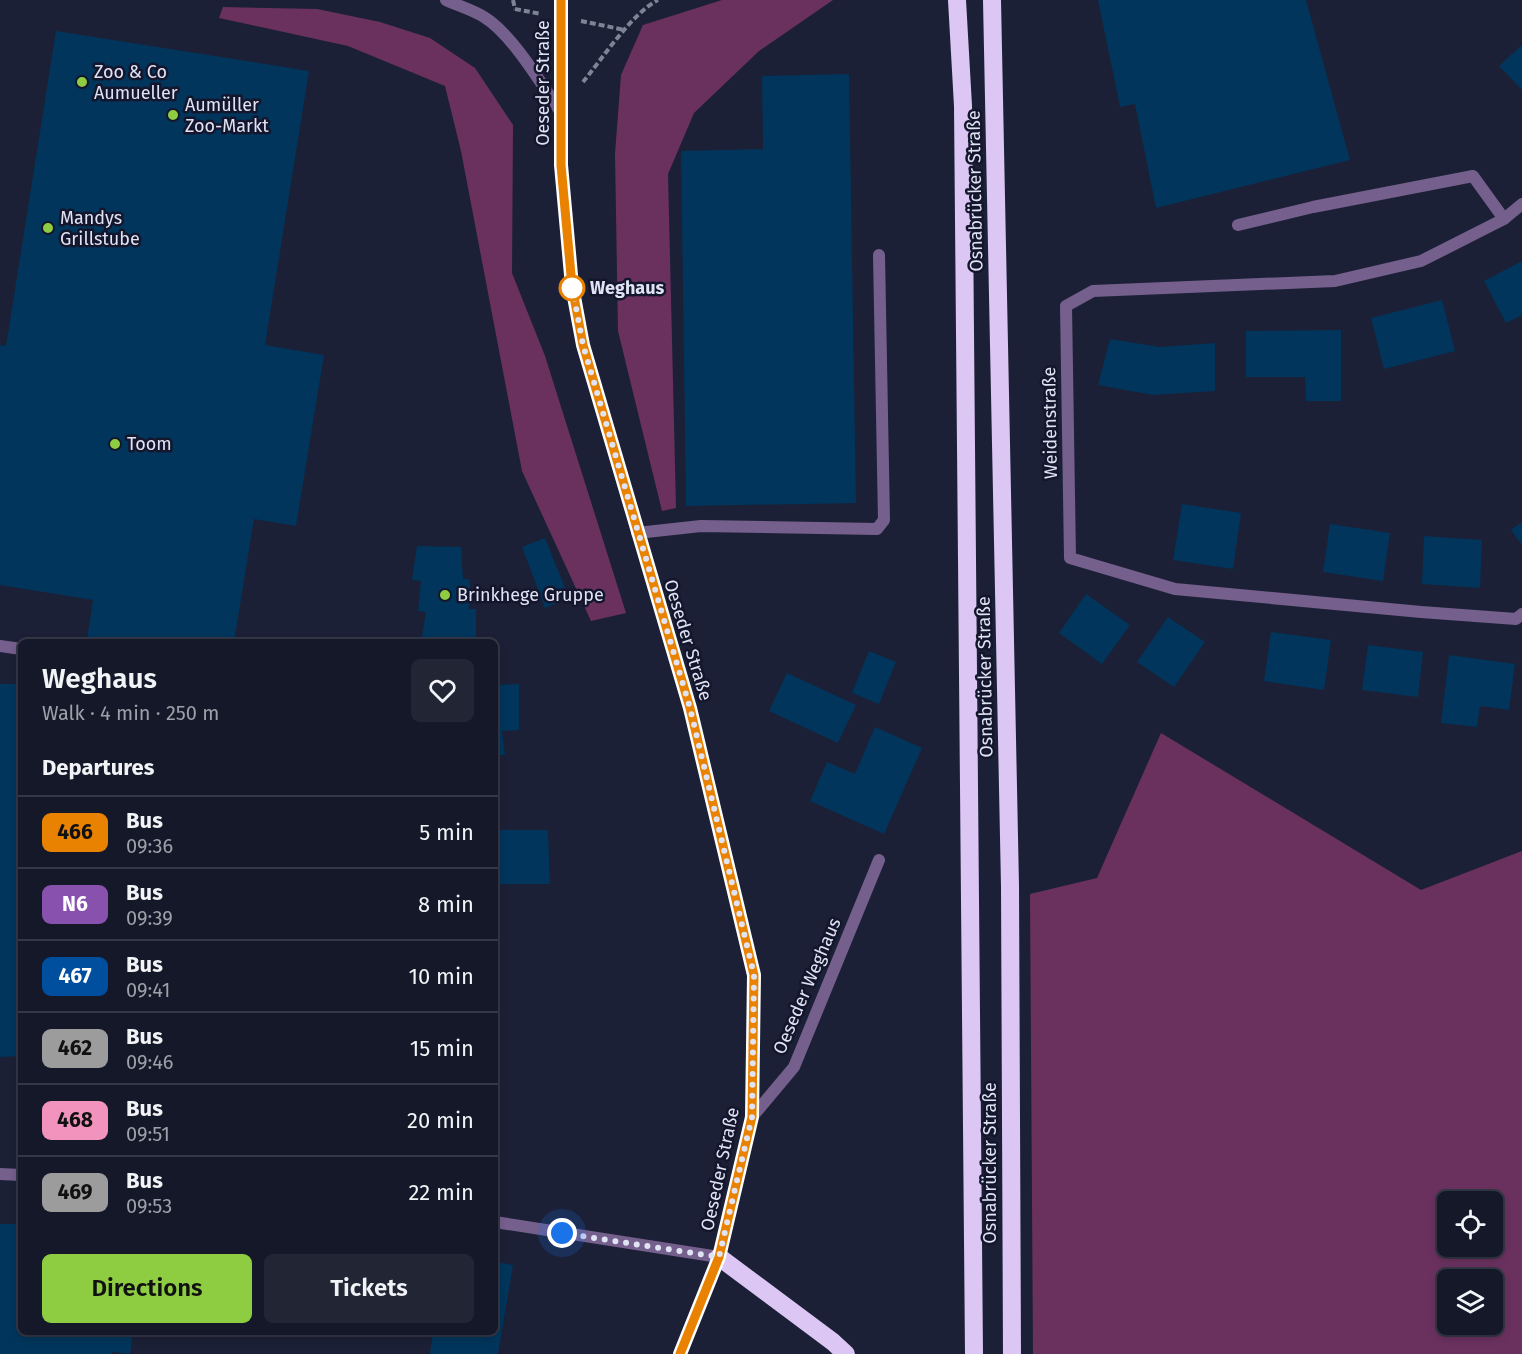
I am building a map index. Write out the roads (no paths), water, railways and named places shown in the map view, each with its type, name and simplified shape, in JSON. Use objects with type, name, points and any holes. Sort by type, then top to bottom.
[{"type":"highway","name":"Osnabrücker Straße","points":[[957,0],[963,106],[974,1354]]},
{"type":"highway","name":"Osnabrücker Straße","points":[[992,0],[1010,886],[1012,1354]]},
{"type":"highway","points":[[719,1257],[846,1354]]},
{"type":"street","points":[[446,0],[484,17],[498,27],[560,111]]},
{"type":"street","name":"Oeseder Straße","points":[[561,0],[561,165],[572,286],[583,345],[690,708],[754,975],[752,1117],[719,1257],[680,1354]]},
{"type":"street","points":[[1238,225],[1313,207],[1473,176],[1504,219]]},
{"type":"street","name":"Weidenstraße","points":[[1522,204],[1504,219],[1421,261],[1335,281],[1093,291],[1066,306],[1070,558],[1175,589],[1516,619],[1522,614]]},
{"type":"street","points":[[637,533],[701,526],[877,528],[884,520],[879,255]]},
{"type":"street","points":[[0,646],[18,649]]},
{"type":"street","name":"Oeseder Weghaus","points":[[752,1117],[794,1067],[879,860]]},
{"type":"street","points":[[0,1174],[18,1175]]},
{"type":"street","points":[[498,1222],[719,1257]]},
{"type":"place","name":"Zoo & Co Aumueller","points":[[82,82]]},
{"type":"place","name":"Aumüller Zoo-Markt","points":[[173,115]]},
{"type":"place","name":"Mandys Grillstube","points":[[48,228]]},
{"type":"place","name":"Weghaus","points":[[572,288]]},
{"type":"place","name":"Toom","points":[[115,444]]},
{"type":"place","name":"Brinkhege Gruppe","points":[[445,595]]}]
